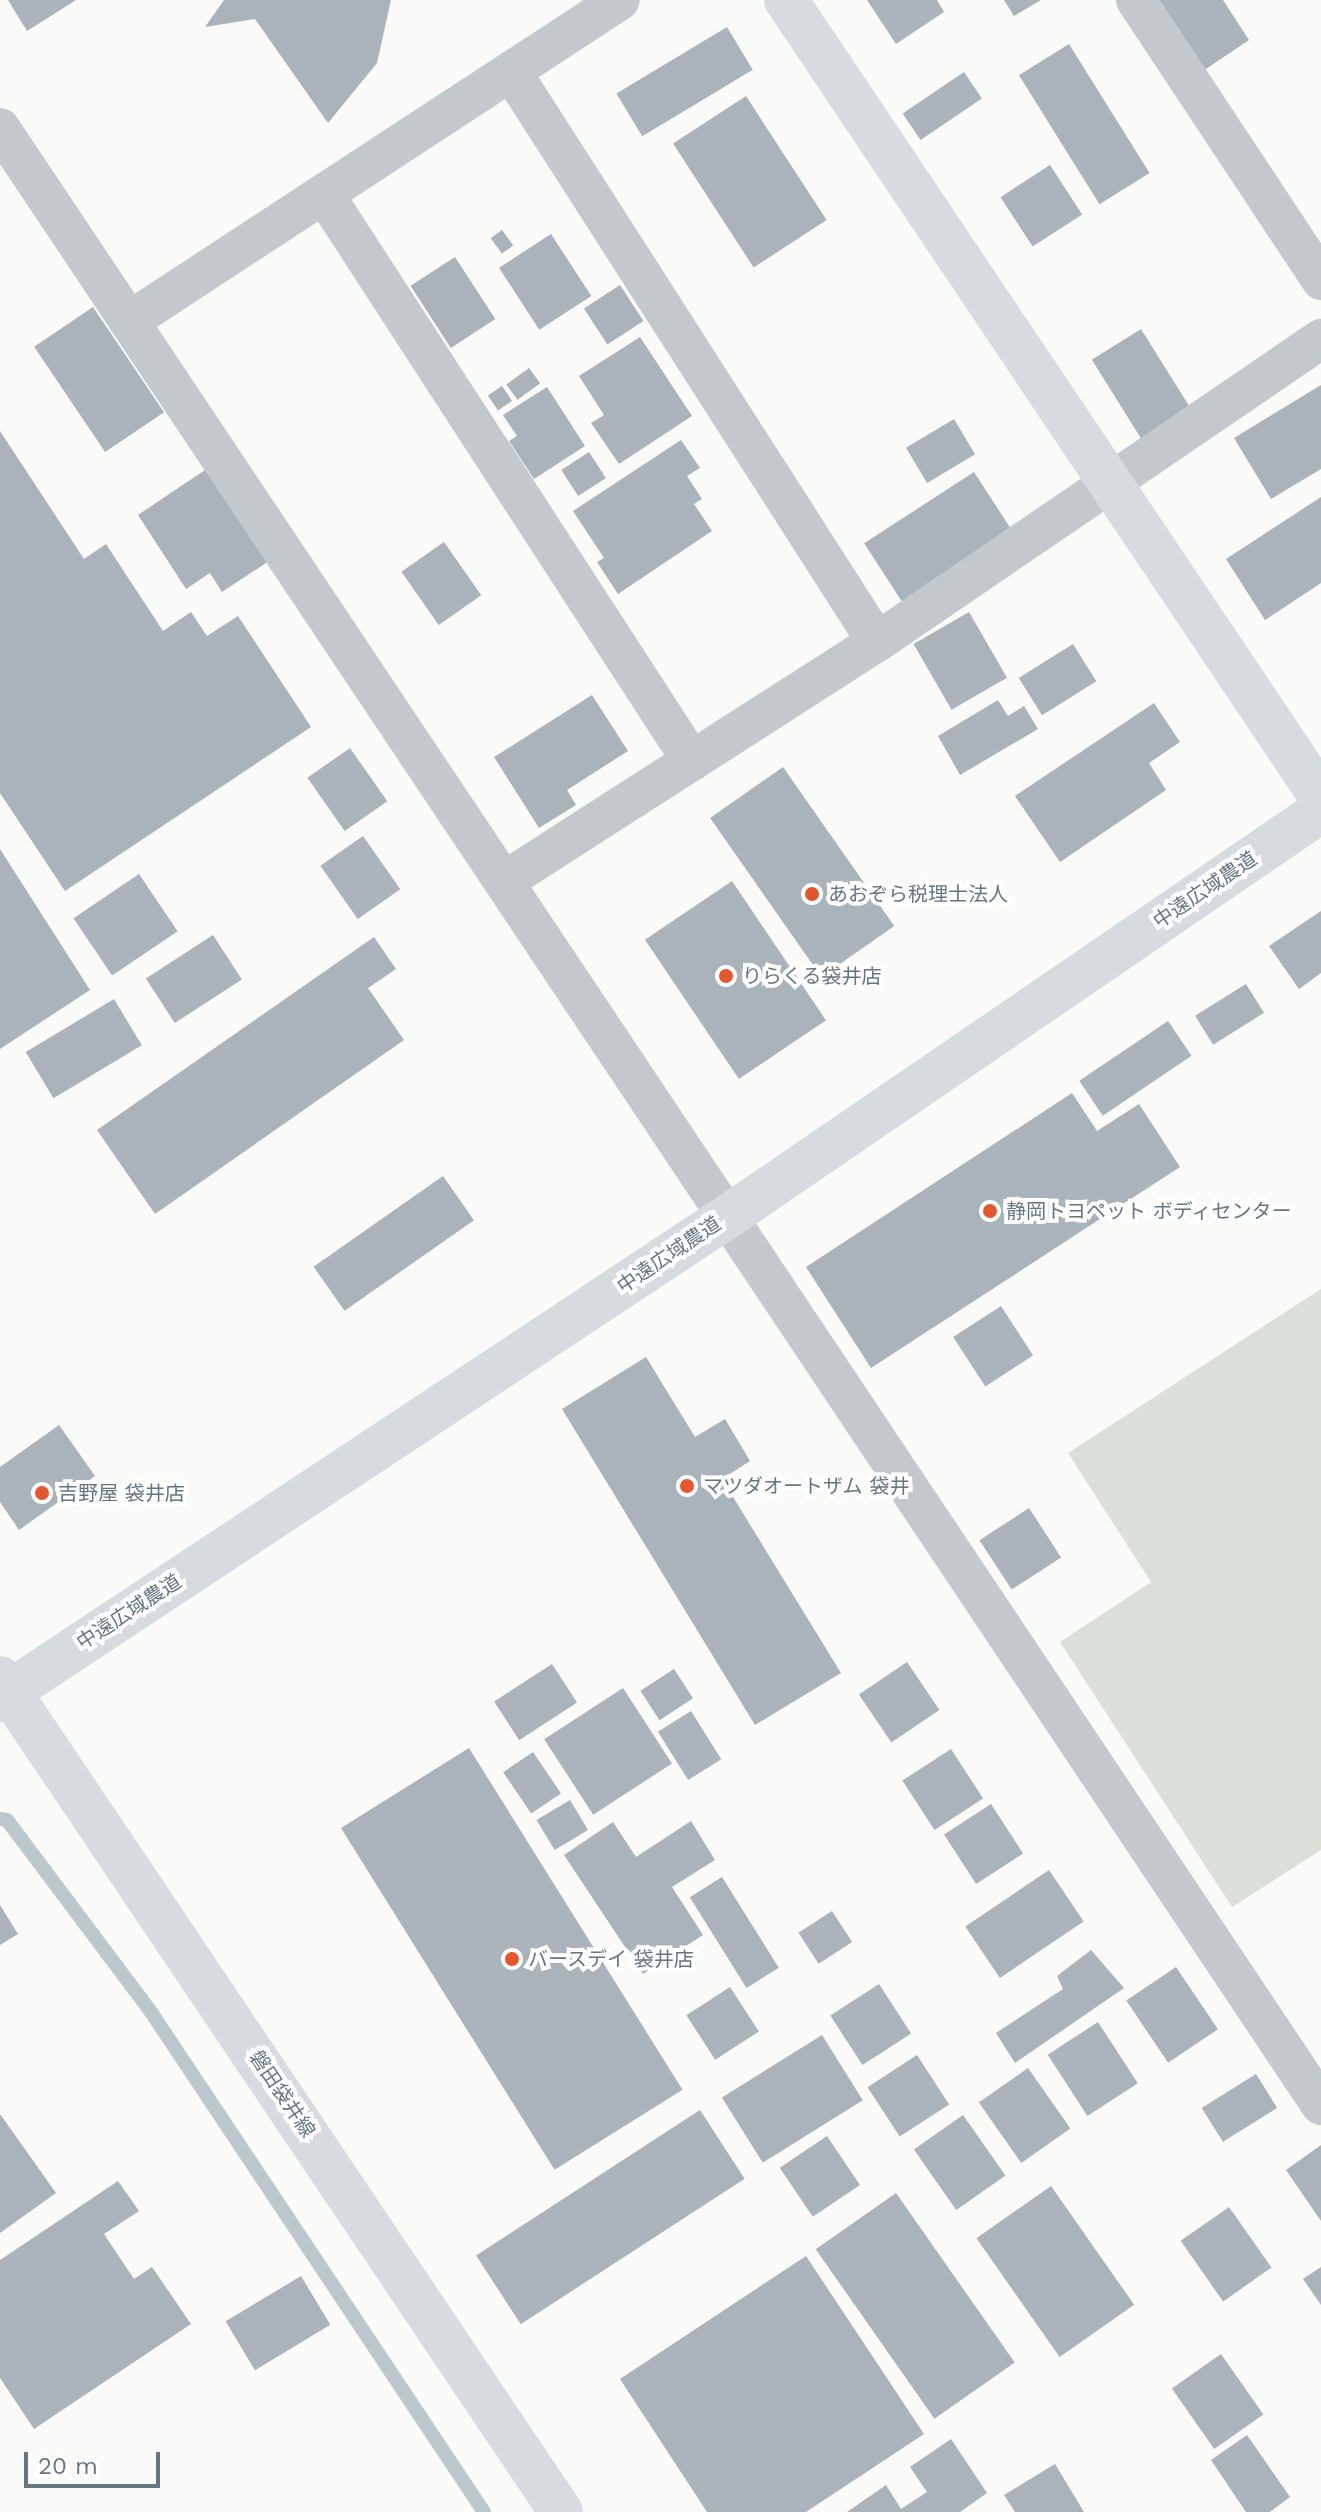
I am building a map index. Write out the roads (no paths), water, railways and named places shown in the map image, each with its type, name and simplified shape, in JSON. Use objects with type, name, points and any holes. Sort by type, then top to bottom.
[{"type":"street","points":[[131,320],[620,0]]},
{"type":"street","points":[[786,0],[1321,797]]},
{"type":"street","points":[[1136,0],[1321,280]]},
{"type":"street","points":[[511,71],[877,642]]},
{"type":"street","points":[[0,128],[730,1215],[1321,2105]]},
{"type":"street","points":[[324,194],[692,761]]},
{"type":"street","points":[[506,880],[877,642],[1112,485],[1321,339]]},
{"type":"street","name":"中遠広域農道","points":[[2,1687],[730,1215],[1321,811]]},
{"type":"street","name":"磐田袋井線","points":[[2,1687],[561,2512]]},
{"type":"waterway","points":[[0,1819],[7,1820],[151,2012],[484,2512]]},
{"type":"place","name":"あおぞら税理士法人","points":[[812,894]]},
{"type":"place","name":"りらくる袋井店","points":[[726,976]]},
{"type":"place","name":"静岡トヨペット ボディセンター","points":[[990,1211]]},
{"type":"place","name":"マツダオートザム 袋井","points":[[687,1486]]},
{"type":"place","name":"吉野屋 袋井店","points":[[42,1493]]},
{"type":"place","name":"バースデイ 袋井店","points":[[512,1959]]}]
